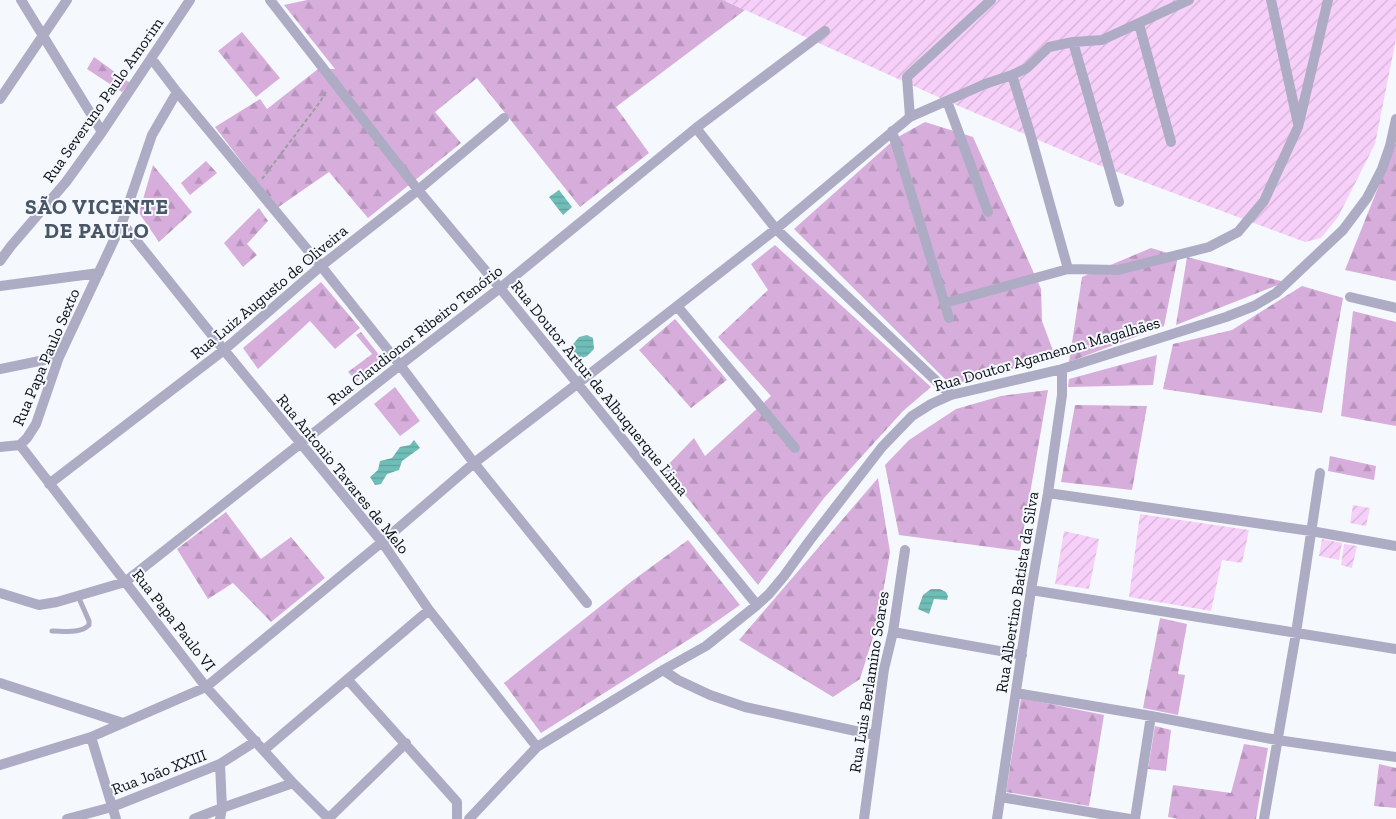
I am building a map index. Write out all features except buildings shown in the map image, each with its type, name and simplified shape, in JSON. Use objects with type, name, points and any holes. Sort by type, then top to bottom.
[{"type":"street","points":[[21,0],[102,132]]},
{"type":"street","points":[[0,99],[67,0]]},
{"type":"street","name":"Rua Severuno Paulo Amorim","points":[[0,261],[66,182],[102,132],[190,0]]},
{"type":"street","name":"Rua Doutor Artur de Albuquerque Lima","points":[[270,0],[418,190],[500,288],[757,605]]},
{"type":"street","points":[[910,117],[907,77],[991,0]]},
{"type":"street","points":[[0,765],[91,737],[206,687],[382,542],[474,463],[776,229],[910,117],[1027,68],[1049,47],[1073,42],[1102,40],[1189,0]]},
{"type":"street","points":[[1271,0],[1298,127]]},
{"type":"street","points":[[945,303],[1068,269],[1118,270],[1209,247],[1238,232],[1264,201],[1298,127],[1328,0]]},
{"type":"street","points":[[1139,24],[1170,142]]},
{"type":"street","name":"Rua Claudionor Ribeiro Tenório","points":[[0,593],[39,605],[125,582],[500,288],[696,128],[825,31]]},
{"type":"street","points":[[1073,42],[1119,202]]},
{"type":"street","points":[[150,58],[321,266],[400,365],[474,463],[587,602]]},
{"type":"street","points":[[1012,75],[1068,269]]},
{"type":"street","points":[[122,223],[152,135],[177,92]]},
{"type":"street","points":[[947,101],[988,212]]},
{"type":"street","name":"Rua Luiz Augusto de Oliveira","points":[[49,484],[224,350],[321,266],[418,190],[504,118]]},
{"type":"street","name":"Rua Doutor Agamenon Magalhães","points":[[469,819],[537,747],[706,646],[757,605],[784,576],[882,447],[912,416],[931,404],[951,395],[1062,369],[1226,317],[1254,306],[1276,293],[1343,230],[1368,198],[1382,169],[1390,146],[1396,119]]},
{"type":"street","points":[[696,128],[776,229],[951,395]]},
{"type":"street","points":[[892,131],[949,318]]},
{"type":"street","name":"Rua Papa Paulo Sexto","points":[[20,445],[36,424],[59,357],[122,223]]},
{"type":"street","name":"Rua Antonio Tavares de Melo","points":[[122,223],[382,542],[430,610],[537,747]]},
{"type":"street","points":[[0,286],[98,273]]},
{"type":"street","points":[[1350,297],[1396,308]]},
{"type":"street","points":[[677,306],[795,448]]},
{"type":"street","points":[[0,369],[59,357]]},
{"type":"street","name":"Rua Albertino Batista da Silva","points":[[996,819],[1031,590],[1048,493],[1062,394],[1062,369]]},
{"type":"street","points":[[0,447],[20,445]]},
{"type":"street","name":"Rua Papa Paulo VI","points":[[20,445],[206,687],[293,783],[329,819]]},
{"type":"street","points":[[1264,819],[1296,633],[1320,473]]},
{"type":"street","points":[[1048,493],[1396,546]]},
{"type":"street","name":"Rua Luis Berlamino Soares","points":[[864,819],[884,669],[893,632],[905,550]]},
{"type":"street","points":[[1031,590],[1396,649]]},
{"type":"street","points":[[264,750],[430,610]]},
{"type":"street","points":[[893,632],[1022,655]]},
{"type":"street","points":[[663,670],[678,680],[710,695],[745,707],[874,735]]},
{"type":"street","points":[[348,680],[406,743],[456,802],[457,819]]},
{"type":"street","points":[[0,683],[123,723]]},
{"type":"street","points":[[1016,693],[1277,740],[1396,757]]},
{"type":"street","points":[[1136,819],[1151,716]]},
{"type":"street","points":[[91,737],[116,819]]},
{"type":"street","name":"Rua João XXIII","points":[[67,819],[112,806],[220,764],[256,741]]},
{"type":"street","points":[[329,819],[406,743]]},
{"type":"street","points":[[220,764],[222,808],[220,819]]},
{"type":"street","points":[[194,819],[293,783]]},
{"type":"street","points":[[1000,797],[1130,819]]},
{"type":"lane","points":[[52,631],[80,630],[86,629],[89,626],[89,621],[78,596]]},
{"type":"path","points":[[256,187],[320,102],[332,79]]},
{"type":"green space","points":[[307,0],[723,0],[745,10],[616,107],[649,153],[580,207],[477,78],[435,112],[461,143],[368,218],[329,172],[277,208],[215,127],[260,99],[267,109],[318,69],[335,69],[284,5]]},
{"type":"green space","points":[[242,32],[280,78],[256,97],[218,51]]},
{"type":"green space","points":[[94,57],[130,83],[122,92],[87,69]]},
{"type":"green space","points":[[925,122],[973,137],[1041,289],[1042,321],[1055,356],[951,385],[794,229],[896,138]]},
{"type":"green space","points":[[1396,143],[1396,281],[1345,270]]},
{"type":"green space","points":[[206,161],[217,173],[190,195],[181,183]]},
{"type":"green space","points":[[153,165],[192,212],[159,242],[139,213]]},
{"type":"green space","points":[[259,208],[268,221],[247,244],[257,255],[243,267],[224,243]]},
{"type":"green space","points":[[775,245],[931,387],[903,411],[824,498],[758,585],[664,469],[694,438],[705,456],[771,396],[718,337],[768,290],[751,264]]},
{"type":"green space","points":[[1151,248],[1178,256],[1164,326],[1069,362],[1082,277]]},
{"type":"green space","points":[[1187,257],[1285,282],[1176,325]]},
{"type":"green space","points":[[321,282],[360,328],[335,349],[310,321],[258,369],[243,348]]},
{"type":"green space","points":[[1302,286],[1343,298],[1322,413],[1163,389],[1173,344],[1232,330]]},
{"type":"green space","points":[[1353,311],[1396,322],[1396,426],[1341,416]]},
{"type":"green space","points":[[675,319],[727,380],[691,408],[639,350]]},
{"type":"green space","points":[[361,332],[383,360],[357,381],[348,372],[372,354],[356,335]]},
{"type":"green space","points":[[1157,355],[1153,385],[1068,387],[1069,379]]},
{"type":"green space","points":[[395,387],[420,421],[400,436],[374,404]]},
{"type":"green space","points":[[1048,390],[1020,551],[899,535],[885,465],[909,440],[956,409],[1001,396]]},
{"type":"green space","points":[[1075,405],[1147,406],[1132,490],[1061,482]]},
{"type":"green space","points":[[1330,456],[1376,466],[1374,480],[1328,471]]},
{"type":"green space","points":[[878,478],[890,552],[878,621],[860,679],[833,697],[739,640]]},
{"type":"green space","points":[[226,512],[261,559],[291,537],[325,578],[271,622],[233,583],[208,599],[177,549]]},
{"type":"green space","points":[[688,540],[740,605],[541,733],[504,683],[632,581]]},
{"type":"green space","points":[[1160,618],[1187,624],[1178,674],[1185,675],[1178,715],[1143,708]]},
{"type":"green space","points":[[1021,698],[1104,715],[1089,806],[1006,792]]},
{"type":"green space","points":[[1155,726],[1171,730],[1166,771],[1148,769]]},
{"type":"green space","points":[[1244,744],[1268,748],[1256,819],[1179,819],[1168,817],[1173,785],[1231,793]]},
{"type":"green space","points":[[1379,764],[1396,768],[1396,808],[1374,806]]},
{"type":"shaded area","points":[[723,0],[1396,0],[1396,39],[1375,144],[1338,217],[1321,238],[1305,242],[1085,160],[947,101]]},
{"type":"shaded area","points":[[559,190],[572,207],[563,215],[549,197]]},
{"type":"shaded area","points":[[587,335],[593,338],[594,349],[587,356],[580,359],[573,355],[570,348],[579,337]]},
{"type":"shaded area","points":[[414,440],[420,448],[402,461],[399,470],[387,474],[381,484],[375,485],[370,477],[378,470],[380,461],[392,458],[400,447],[410,445]]},
{"type":"shaded area","points":[[1353,505],[1370,508],[1366,526],[1350,523]]},
{"type":"shaded area","points":[[1140,514],[1249,530],[1242,563],[1222,560],[1211,611],[1129,597]]},
{"type":"shaded area","points":[[1064,531],[1099,539],[1089,589],[1055,584]]},
{"type":"shaded area","points":[[1322,539],[1342,543],[1339,560],[1319,556]]},
{"type":"shaded area","points":[[1344,544],[1357,546],[1352,568],[1341,565]]},
{"type":"shaded area","points":[[931,589],[940,589],[946,592],[948,596],[947,600],[934,599],[929,614],[918,609],[923,595]]},
{"type":"district","name":"SÃO VICENTE DE PAULO","points":[[97,218]]}]
